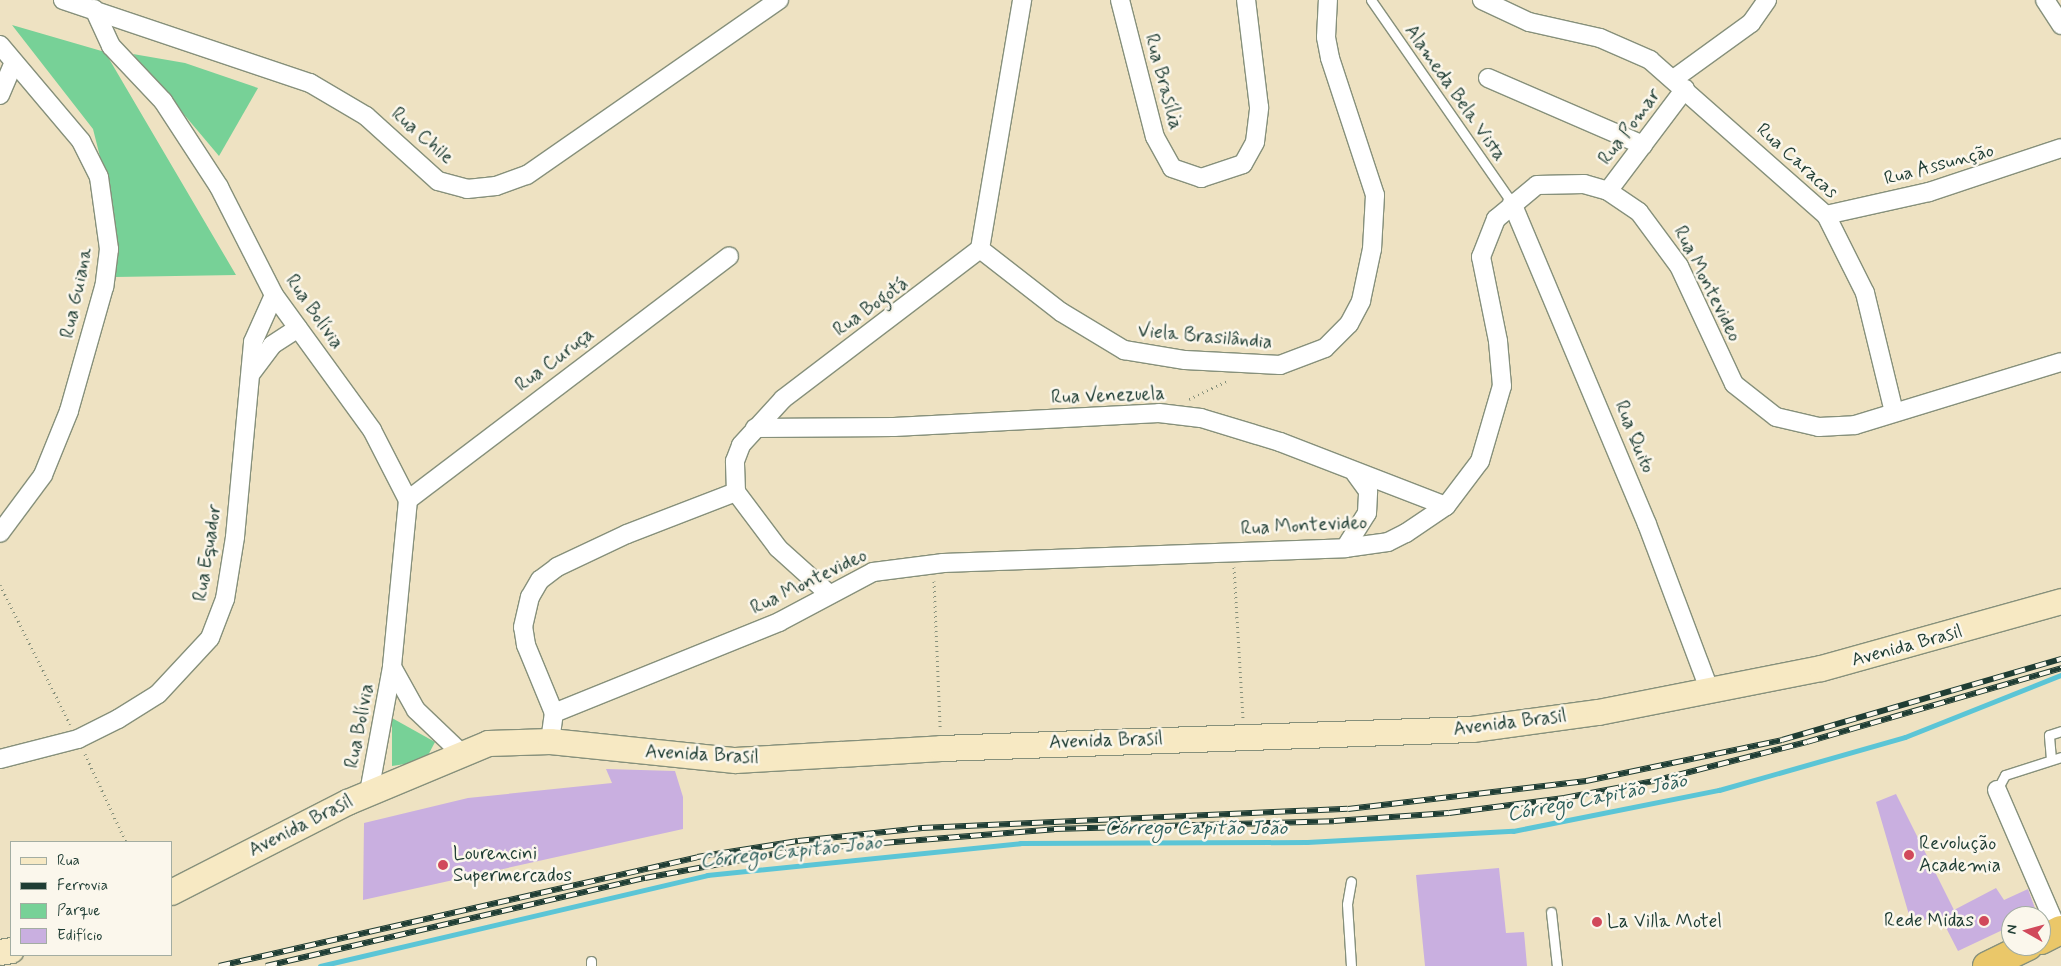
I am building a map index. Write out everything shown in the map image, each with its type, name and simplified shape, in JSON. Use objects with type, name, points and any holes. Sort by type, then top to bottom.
[{"type":"highway","points":[[1987,966],[2008,956]]},
{"type":"main road","name":"Avenida Brasil","points":[[172,891],[369,792],[460,752],[488,743],[550,741],[734,760],[941,748],[1472,729],[1598,712],[1894,650],[2061,601]]},
{"type":"street","name":"Rua Chile","points":[[63,0],[310,83],[366,116],[438,181],[467,189],[496,186],[527,175],[779,0]]},
{"type":"street","points":[[980,249],[1022,0]]},
{"type":"street","name":"Rua Brasília","points":[[1120,0],[1155,137],[1172,168],[1201,178],[1242,164],[1256,142],[1259,107],[1246,0]]},
{"type":"street","name":"Viela Brasilândia","points":[[980,249],[1061,312],[1124,350],[1185,360],[1273,365],[1325,348],[1349,324],[1362,301],[1372,249],[1375,195],[1330,58],[1326,37],[1328,0]]},
{"type":"street","points":[[1482,0],[1529,22],[1626,46],[1680,84],[1751,23],[1767,0]]},
{"type":"street","points":[[2045,0],[2061,25]]},
{"type":"street","name":"Rua Bolívia","points":[[94,9],[112,46],[163,101],[219,187],[274,295],[372,430],[408,500],[392,667],[369,792]]},
{"type":"street","name":"Rua Guiana","points":[[0,45],[13,64],[81,142],[100,177],[109,249],[104,288],[69,411],[43,476],[0,533]]},
{"type":"street","points":[[0,95],[13,64]]},
{"type":"street","points":[[1488,78],[1643,145]]},
{"type":"street","name":"Rua Pomar","points":[[1608,191],[1643,145],[1680,84]]},
{"type":"street","name":"Rua Caracas","points":[[1680,84],[1826,215],[1865,292],[1894,412]]},
{"type":"street","name":"Rua Assunção","points":[[1826,215],[1929,192],[2061,148]]},
{"type":"street","name":"Rua Montevideo","points":[[554,713],[710,652],[873,572],[933,564],[1345,548],[1388,542],[1446,506],[1480,461],[1502,386],[1498,341],[1480,257],[1486,235],[1512,203],[1537,185],[1551,183],[1584,184],[1608,191],[1656,230],[1679,266],[1734,384],[1754,403],[1776,417],[1819,427],[1854,425],[2061,362]]},
{"type":"street","name":"Rua Quito","points":[[1512,203],[1647,524],[1709,689]]},
{"type":"street","name":"Rua Bogotá","points":[[736,492],[735,461],[756,428],[783,399],[980,249]]},
{"type":"street","name":"Rua Curuça","points":[[408,500],[729,256]]},
{"type":"street","name":"Rua Equador","points":[[0,760],[78,739],[158,694],[210,638],[225,599],[233,546],[253,342],[274,295]]},
{"type":"street","points":[[250,374],[272,345],[298,328]]},
{"type":"street","name":"Rua Venezuela","points":[[756,428],[894,427],[1159,413],[1238,427],[1446,506]]},
{"type":"street","points":[[1345,548],[1367,513],[1368,492],[1355,473]]},
{"type":"street","points":[[550,741],[554,713],[526,645],[523,627],[530,597],[540,580],[557,567],[627,534],[736,492],[778,548],[829,594]]},
{"type":"street","name":"Rua Bolívia","points":[[392,667],[416,710],[460,752]]},
{"type":"street","points":[[1997,790],[2053,934]]},
{"type":"lane","name":"Alameda Bela Vista","points":[[1371,0],[1512,203]]},
{"type":"lane","points":[[2052,759],[2049,735],[2061,731]]},
{"type":"lane","points":[[1997,790],[2005,775],[2061,757]]},
{"type":"lane","points":[[1351,881],[1347,904],[1351,966]]},
{"type":"lane","points":[[1551,912],[1557,966]]},
{"type":"path","points":[[1159,413],[1234,379]]},
{"type":"path","points":[[1233,551],[1244,736]]},
{"type":"path","points":[[933,564],[941,748]]},
{"type":"path","points":[[0,585],[78,739],[126,841]]},
{"type":"green space","points":[[12,25],[105,52],[236,275],[115,277],[114,212],[93,129]]},
{"type":"green space","points":[[133,54],[185,63],[258,88],[219,156]]},
{"type":"green space","points":[[392,718],[435,742],[425,761],[392,766]]},
{"type":"building","name":"Lourencini Supermercados","points":[[606,769],[675,771],[683,797],[683,829],[363,900],[364,823],[468,798],[612,783]]},
{"type":"building","name":"Revolução Academia","points":[[1896,794],[1954,910],[1996,888],[2004,900],[2028,889],[2034,906],[2001,906],[2001,931],[1958,951],[1939,914],[1912,925],[1876,802]]},
{"type":"building","points":[[1499,868],[1506,933],[1524,932],[1527,966],[1425,966],[1416,875]]},
{"type":"waterway","name":"Córrego Capitão João","points":[[320,966],[707,875],[1020,843],[1307,842],[1513,831],[1719,790],[1905,737],[2061,675]]},
{"type":"railway","points":[[219,966],[697,857],[798,841],[922,828],[1348,809],[1586,781],[1782,740],[2061,659]]},
{"type":"railway","points":[[266,966],[645,878],[795,850],[1054,829],[1334,821],[1449,813],[1564,798],[1654,781],[1807,742],[2061,668]]},
{"type":"place","name":"Revolução Academia","points":[[1909,855]]},
{"type":"place","name":"Lourencini Supermercados","points":[[443,865]]},
{"type":"place","name":"Rede Midas","points":[[1984,921]]},
{"type":"place","name":"La Villa Motel","points":[[1597,922]]}]
